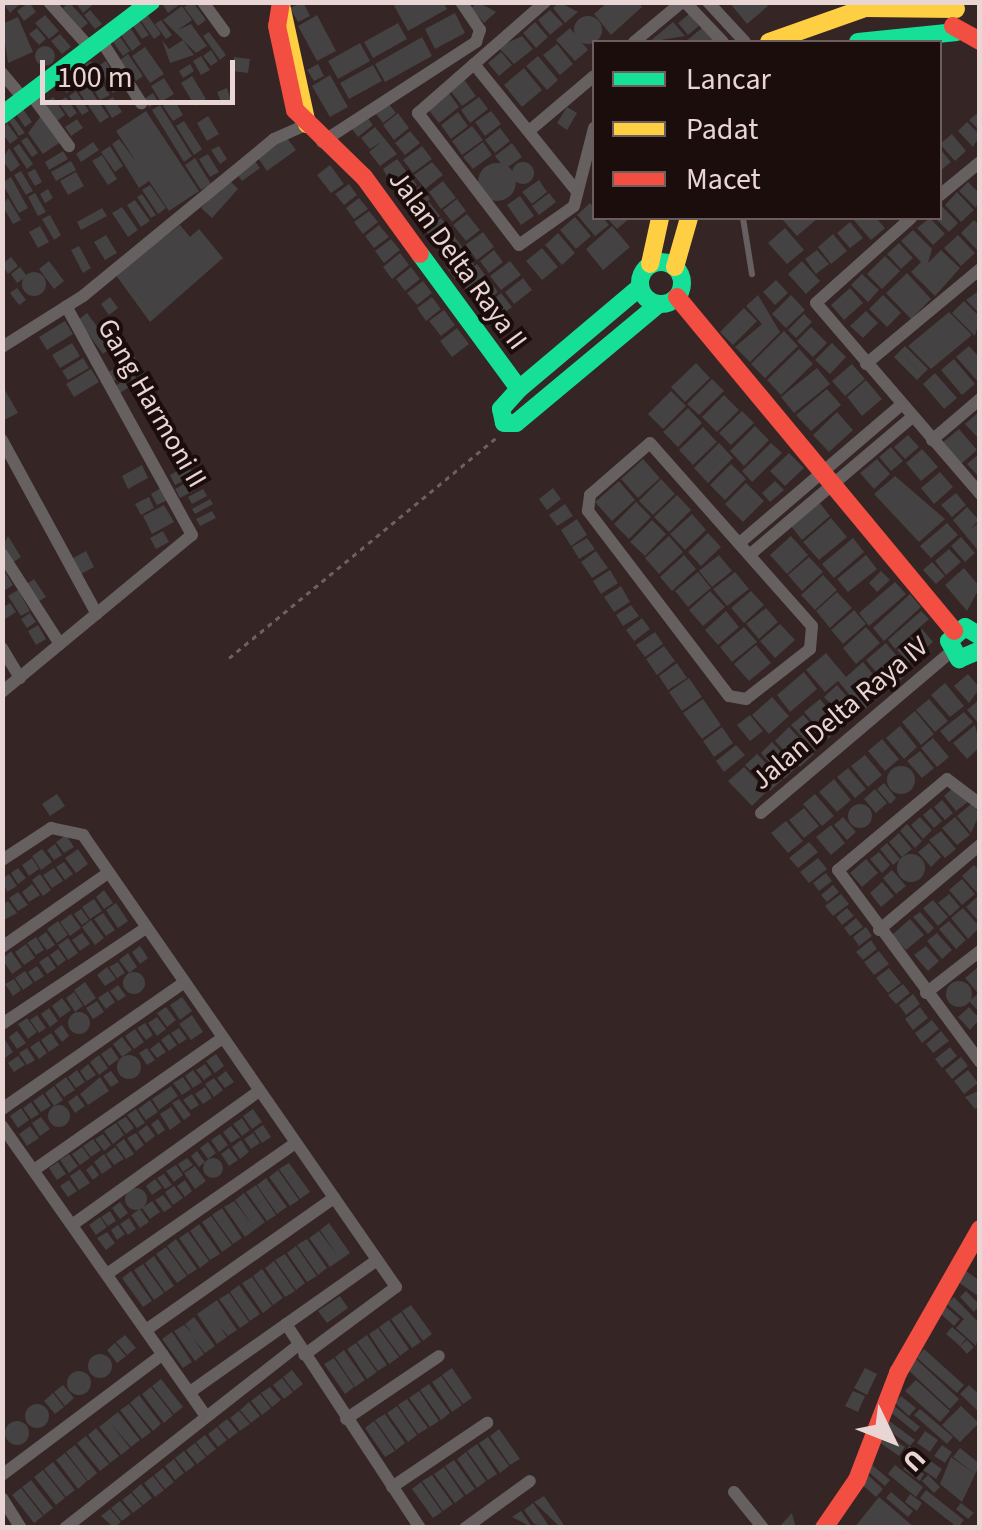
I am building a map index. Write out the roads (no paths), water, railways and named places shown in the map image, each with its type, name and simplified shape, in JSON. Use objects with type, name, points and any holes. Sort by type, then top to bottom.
[{"type":"street","points":[[49,2],[96,44],[141,102]]},
{"type":"street","points":[[2,114],[151,2]]},
{"type":"street","points":[[203,2],[224,31]]},
{"type":"street","points":[[320,143],[476,42],[480,30],[461,2]]},
{"type":"street","points":[[545,2],[418,113],[516,243],[572,208],[592,134]]},
{"type":"street","points":[[636,40],[683,2],[721,40]]},
{"type":"street","points":[[708,2],[743,40]]},
{"type":"street","name":"Jalan Delta Raya II","points":[[281,4],[306,124],[320,143],[364,177],[519,389]]},
{"type":"street","points":[[775,40],[865,8],[959,6],[956,32]]},
{"type":"street","points":[[878,40],[956,32],[980,42]]},
{"type":"street","points":[[474,64],[575,188]]},
{"type":"street","points":[[2,73],[69,146]]},
{"type":"street","points":[[529,131],[592,78]]},
{"type":"street","points":[[2,346],[66,306],[224,176],[306,124]]},
{"type":"street","points":[[942,192],[980,162]]},
{"type":"street","points":[[660,220],[650,264],[640,287],[519,389],[501,409],[504,424],[516,423],[658,304],[677,297]]},
{"type":"street","points":[[688,220],[675,267],[677,297],[954,631],[979,635]]},
{"type":"street","points":[[909,220],[818,295],[820,312],[980,494]]},
{"type":"street","points":[[650,264],[675,267]]},
{"type":"street","points":[[866,364],[980,269]]},
{"type":"street","points":[[640,287],[658,304]]},
{"type":"street","name":"Gang Harmoni II","points":[[2,692],[188,541],[193,526],[66,306]]},
{"type":"street","points":[[932,440],[980,399]]},
{"type":"street","points":[[752,552],[902,405]]},
{"type":"street","points":[[743,540],[912,417]]},
{"type":"street","points":[[2,440],[97,614]]},
{"type":"street","points":[[656,442],[752,552],[812,626],[814,641],[740,701],[588,501],[656,442]]},
{"type":"street","points":[[2,554],[60,644]]},
{"type":"street","points":[[954,631],[951,652],[978,656]]},
{"type":"street","points":[[2,648],[20,678]]},
{"type":"street","name":"Jalan Delta Raya IV","points":[[761,812],[951,652]]},
{"type":"street","points":[[980,804],[947,779],[843,860],[839,876],[926,993],[975,1046],[980,1062]]},
{"type":"street","points":[[2,860],[64,824],[108,872],[377,1260],[395,1292],[301,1350],[206,1416],[65,1528]]},
{"type":"street","points":[[878,930],[980,846]]},
{"type":"street","points":[[2,947],[108,872]]},
{"type":"street","points":[[2,1024],[146,928]]},
{"type":"street","points":[[926,993],[980,951]]},
{"type":"street","points":[[2,1109],[183,983]]},
{"type":"street","points":[[34,1170],[221,1039]]},
{"type":"street","points":[[72,1225],[258,1092]]},
{"type":"street","points":[[2,1126],[206,1416]]},
{"type":"street","points":[[107,1274],[294,1144]]},
{"type":"street","points":[[146,1330],[334,1198]]},
{"type":"street","points":[[824,1528],[857,1480],[885,1400],[980,1229]]},
{"type":"street","points":[[190,1392],[377,1260]]},
{"type":"street","points":[[286,1324],[420,1528]]},
{"type":"street","points":[[2,1475],[163,1354]]},
{"type":"street","points":[[346,1420],[438,1356]]},
{"type":"street","points":[[392,1487],[486,1423]]},
{"type":"street","points":[[464,1528],[530,1481]]},
{"type":"street","points":[[734,1492],[763,1528]]},
{"type":"street","points":[[2,1498],[21,1528]]},
{"type":"lane","points":[[743,220],[752,274]]}]
